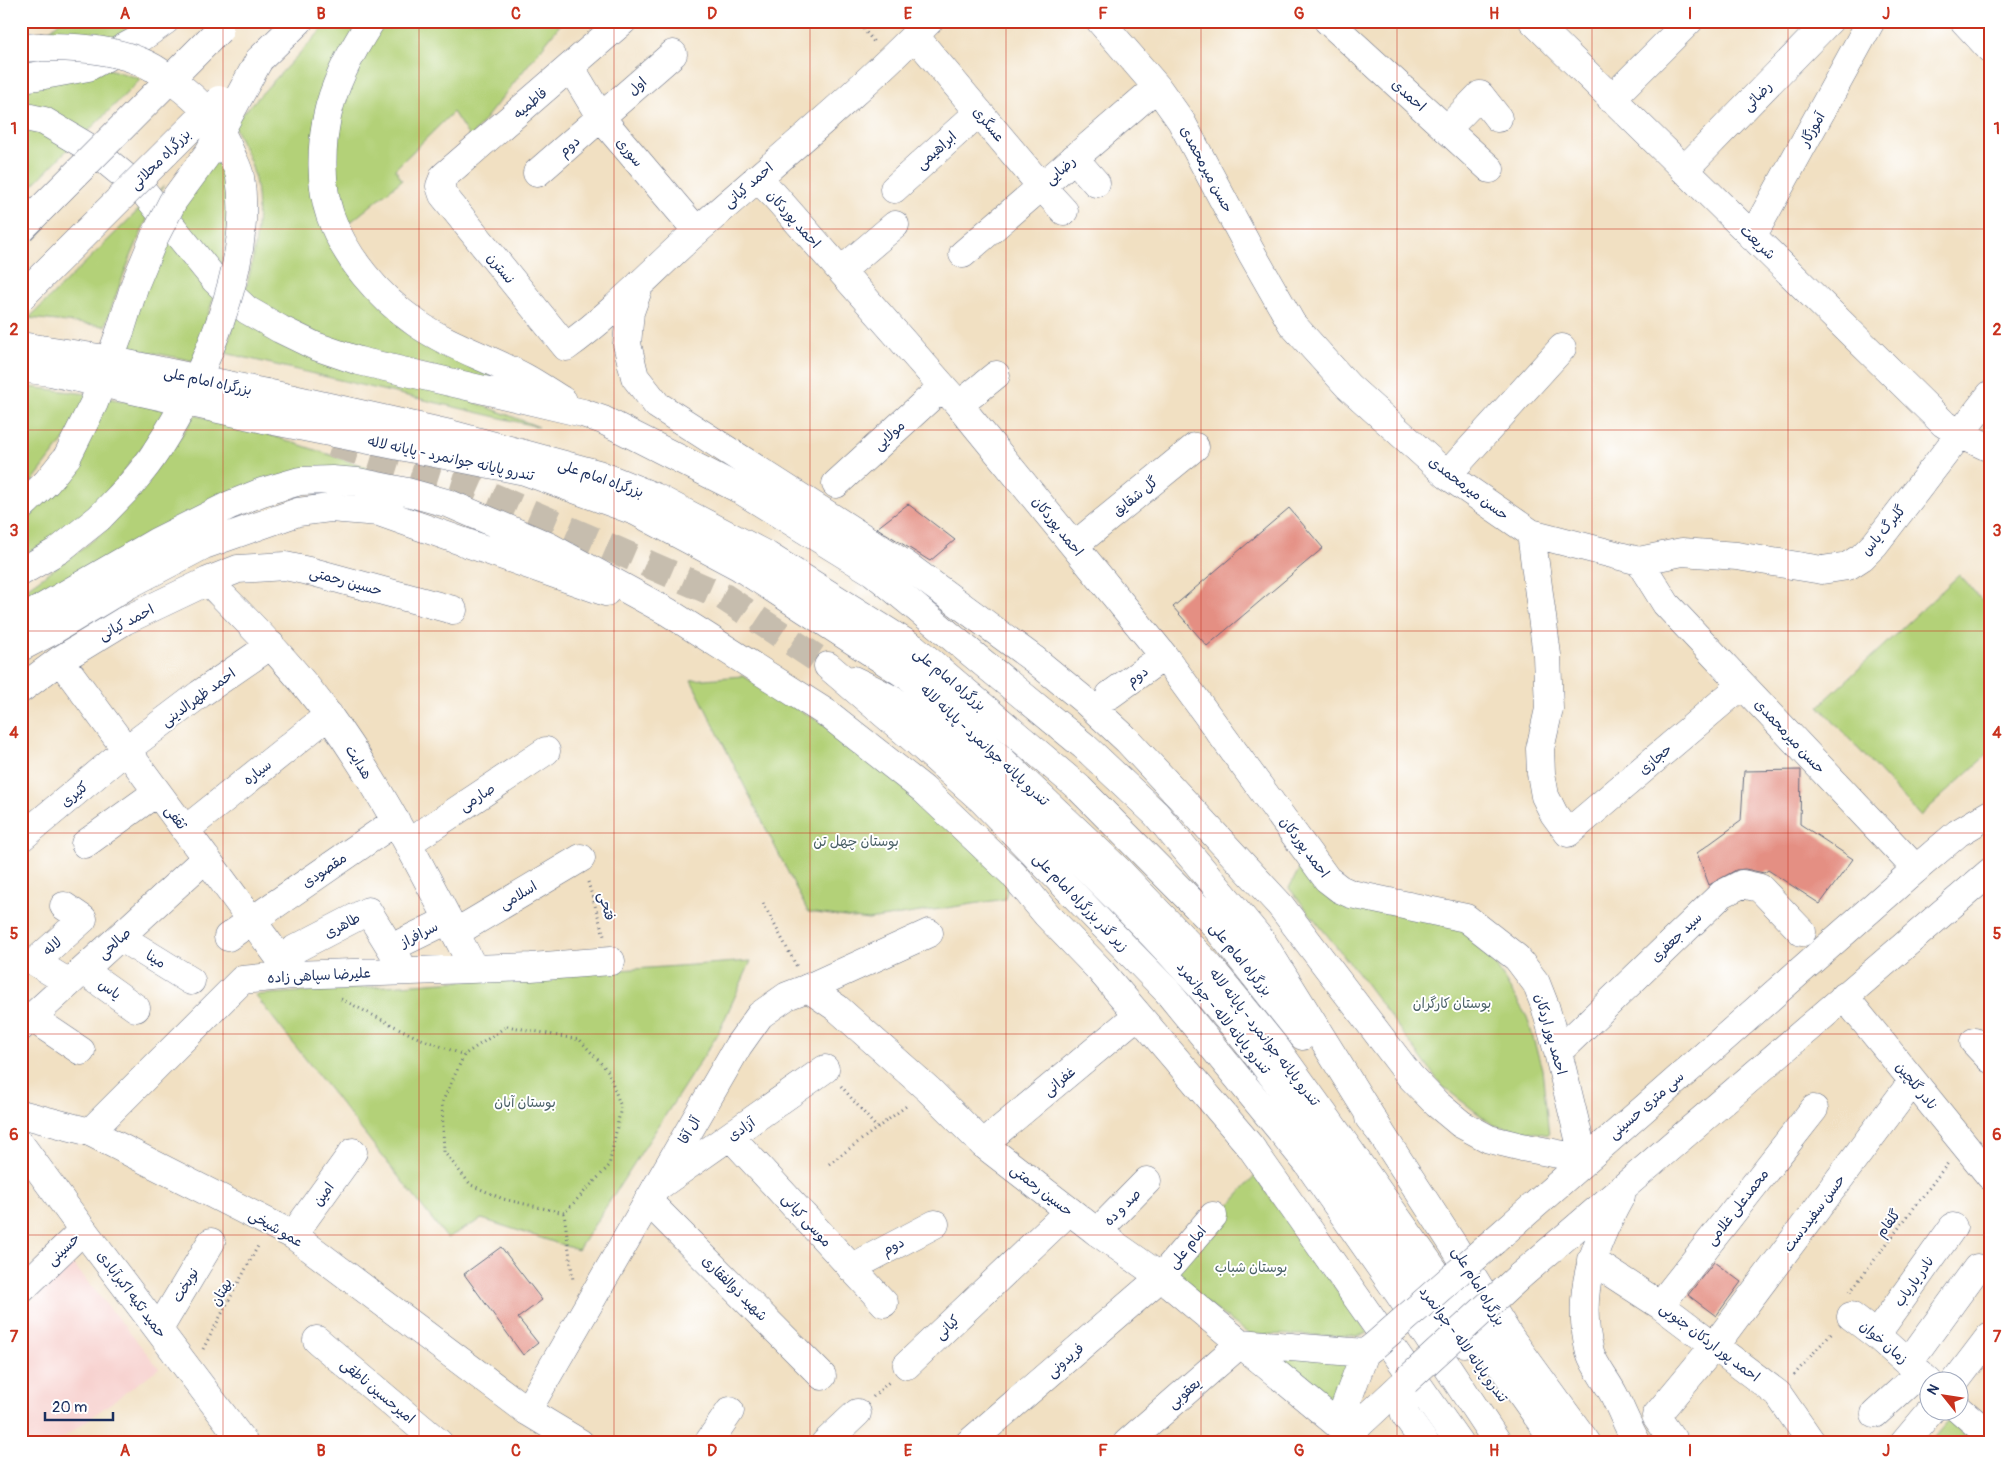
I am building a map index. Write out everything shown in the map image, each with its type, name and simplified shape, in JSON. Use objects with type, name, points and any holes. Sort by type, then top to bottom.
[{"type":"main road","points":[[21,78],[44,76],[88,66],[138,40],[164,21]]},
{"type":"main road","name":"بزرگراه محلاتی","points":[[21,297],[299,21]]},
{"type":"main road","points":[[371,21],[347,63],[335,90],[327,117],[324,178],[330,214],[342,241],[373,286],[391,304],[417,324],[457,346],[524,377],[584,413]]},
{"type":"main road","name":"فاطمیه","points":[[440,186],[444,176],[572,68],[623,21]]},
{"type":"main road","name":"حسن میرمحمدی","points":[[1100,21],[1157,87],[1181,121],[1292,324],[1348,386],[1447,475],[1531,533],[1639,560],[1666,604],[1916,869]]},
{"type":"main road","name":"احمدی","points":[[1328,21],[1490,169]]},
{"type":"main road","points":[[1610,99],[1689,21]]},
{"type":"main road","name":"رضائی","points":[[1684,170],[1829,21]]},
{"type":"main road","name":"آموزگار","points":[[1752,237],[1871,21]]},
{"type":"main road","points":[[1964,21],[1990,49]]},
{"type":"main road","name":"شریعت","points":[[1536,22],[1610,99],[1943,423],[1960,434],[1990,448]]},
{"type":"main road","points":[[21,229],[223,26]]},
{"type":"main road","name":"عسگری","points":[[922,29],[979,112],[1064,211]]},
{"type":"main road","name":"احمد کیانی","points":[[566,347],[585,333],[640,284],[922,29]]},
{"type":"main road","points":[[21,572],[59,550],[99,518],[128,489],[154,454],[176,418],[209,350],[226,303],[238,260],[244,217],[240,175],[216,122],[197,100],[159,71],[129,58],[100,50],[75,47],[31,47]]},
{"type":"main road","name":"اول","points":[[601,118],[674,54]]},
{"type":"main road","points":[[21,507],[47,482],[67,457],[94,403],[135,284],[155,236],[173,201],[209,152],[259,60]]},
{"type":"main road","name":"سوری","points":[[572,68],[601,118],[697,231]]},
{"type":"main road","name":"رضایی","points":[[963,254],[1157,87]]},
{"type":"main road","points":[[1447,129],[1480,95],[1498,118]]},
{"type":"main road","name":"ابراهیمی","points":[[894,189],[979,112]]},
{"type":"main road","points":[[21,116],[44,121],[93,150],[144,192],[215,280],[247,310],[280,330],[315,346],[359,361],[584,413],[603,420],[739,489],[873,572],[1084,746],[1156,814],[1261,940],[1381,1133]]},
{"type":"main road","name":"دوم","points":[[537,173],[601,118]]},
{"type":"main road","points":[[1074,158],[1096,183]]},
{"type":"main road","name":"احمد پوردکان","points":[[757,178],[951,396],[1074,545],[1164,656],[1327,879],[1340,889]]},
{"type":"main road","name":"نسترن","points":[[440,186],[442,195],[566,347]]},
{"type":"main road","points":[[841,271],[895,225]]},
{"type":"main road","points":[[640,284],[630,312],[627,344],[635,376],[657,405],[906,565],[1035,660],[1085,701],[1127,740],[1280,905],[1410,1076],[1437,1104],[1461,1124],[1489,1138],[1522,1148],[1584,1159]]},
{"type":"main road","name":"بزرگراه امام علی","points":[[21,346],[99,358],[265,406],[450,434],[598,474],[655,497],[768,556],[914,648],[1079,788],[1212,922],[1381,1133],[1509,1336],[1587,1443]]},
{"type":"main road","points":[[1447,475],[1562,348]]},
{"type":"main road","name":"تندرو پایانه جوانمرد - پایانه لاله","points":[[21,368],[265,406],[525,471],[635,512],[740,568],[926,688],[1120,872],[1210,966],[1276,1048],[1556,1443]]},
{"type":"main road","name":"مولایی","points":[[836,484],[951,396],[996,374]]},
{"type":"main road","name":"گلبرگ یاس","points":[[1639,560],[1682,552],[1737,556],[1822,570],[1848,566],[1862,557],[1875,544],[1990,395]]},
{"type":"main road","points":[[689,427],[739,489]]},
{"type":"main road","name":"گل شقایق","points":[[1074,545],[1195,447]]},
{"type":"main road","points":[[21,620],[156,542],[230,504],[300,481],[332,480],[358,482],[407,492],[450,504],[548,546],[668,612],[828,714],[923,789],[1013,874],[1047,915],[1099,969],[1250,1146],[1371,1316],[1433,1408],[1460,1443]]},
{"type":"main road","points":[[21,647],[50,632],[128,585],[204,545],[298,512],[330,508],[379,512],[466,541],[575,582],[668,612]]},
{"type":"main road","name":"حجازی","points":[[1531,533],[1547,655],[1548,708],[1540,749],[1541,774],[1545,796],[1554,814],[1568,833],[1742,686]]},
{"type":"main road","name":"حسین رحمتی","points":[[238,569],[285,566],[314,572],[453,610]]},
{"type":"main road","name":"احمد کیانی","points":[[21,689],[60,660],[124,621],[208,581],[238,569]]},
{"type":"main road","name":"هدایت","points":[[208,581],[271,645],[329,715],[402,832],[474,969]]},
{"type":"main road","name":"احمد ظهرالدینی","points":[[126,750],[200,694],[271,645]]},
{"type":"main road","name":"دوم","points":[[1110,695],[1164,656]]},
{"type":"main road","name":"ثقفی","points":[[60,660],[287,968]]},
{"type":"main road","name":"زیر گذر بزرگراه امام علی","points":[[830,669],[916,741],[982,800],[1167,991],[1308,1164],[1399,1294],[1498,1443]]},
{"type":"main road","name":"تندرو پایانه لاله - جوانمرد","points":[[830,669],[872,689],[927,722],[1024,808],[1128,908],[1177,960],[1252,1050],[1535,1443]]},
{"type":"main road","name":"سیاره","points":[[185,830],[329,715]]},
{"type":"main road","name":"کثیری","points":[[21,838],[126,750]]},
{"type":"main road","name":"صارمی","points":[[402,832],[546,752]]},
{"type":"main road","points":[[85,844],[157,792]]},
{"type":"main road","name":"سی متری حسینی","points":[[1346,1436],[1370,1349],[1916,869],[1958,833],[1990,814]]},
{"type":"main road","name":"مقصودی","points":[[228,937],[252,920],[402,832]]},
{"type":"main road","name":"صالحی","points":[[27,1023],[206,858]]},
{"type":"main road","name":"اسلامی","points":[[452,926],[581,858]]},
{"type":"main road","points":[[1346,1436],[1519,1277],[1990,872]]},
{"type":"main road","name":"سید جعفری","points":[[1558,1052],[1722,894],[1742,884],[1760,888],[1802,932]]},
{"type":"main road","name":"احمد پور اردکان","points":[[1340,889],[1351,894],[1466,918],[1517,958],[1536,983],[1545,1006],[1584,1159]]},
{"type":"main road","name":"لاله","points":[[64,906],[83,919],[35,962],[76,977]]},
{"type":"main road","name":"طاهری","points":[[287,968],[295,949],[368,911],[398,960]]},
{"type":"main road","name":"سرافراز","points":[[398,960],[452,926]]},
{"type":"main road","name":"آل آقا","points":[[527,1411],[738,1046],[760,1015],[786,996],[808,988],[929,933]]},
{"type":"main road","name":"مینا","points":[[120,937],[191,981]]},
{"type":"main road","name":"علیرضا سپاهی زاده","points":[[90,1132],[242,980],[287,968],[398,960],[474,969],[611,961]]},
{"type":"main road","name":"یاس","points":[[76,977],[136,1008]]},
{"type":"main road","name":"حسین رحمتی","points":[[808,988],[837,1008],[930,1090],[983,1144],[1097,1232],[1161,1277],[1241,1343],[1346,1436]]},
{"type":"main road","name":"نادر گلچین","points":[[1844,996],[1990,1176]]},
{"type":"main road","name":"غفرانی","points":[[983,1144],[1134,1018]]},
{"type":"main road","points":[[27,1023],[81,1051]]},
{"type":"main road","name":"آزادی","points":[[652,1194],[730,1136],[826,1069]]},
{"type":"main road","name":"حسن سفیددست","points":[[1675,1443],[1656,1416],[1715,1345],[1912,1082]]},
{"type":"main road","name":"محمدعلی غلامی","points":[[1660,1305],[1814,1109]]},
{"type":"main road","name":"عمو شیخی","points":[[21,1114],[90,1132],[282,1229],[527,1411],[573,1441]]},
{"type":"main road","name":"موسی کیانی","points":[[730,1136],[884,1303]]},
{"type":"main road","name":"حمید تکیه اکبرآبادی","points":[[22,1146],[244,1443]]},
{"type":"main road","name":"امین","points":[[282,1229],[353,1152]]},
{"type":"main road","points":[[1631,1179],[1606,1223],[1591,1260],[1586,1283],[1586,1315],[1590,1353],[1615,1396],[1637,1443]]},
{"type":"main road","name":"صد و ده","points":[[1097,1232],[1147,1181]]},
{"type":"main road","name":"شهید ذوالفقاری","points":[[652,1194],[822,1376]]},
{"type":"main road","name":"کیانی","points":[[907,1365],[1069,1211]]},
{"type":"main road","name":"امام علی","points":[[1161,1277],[1213,1216]]},
{"type":"main road","name":"دوم","points":[[851,1268],[935,1224]]},
{"type":"main road","name":"نادر یاریاب","points":[[1876,1335],[1953,1227]]},
{"type":"main road","name":"حسینی","points":[[21,1290],[83,1230]]},
{"type":"main road","name":"نوبخت","points":[[159,1329],[211,1242]]},
{"type":"main road","name":"احمد پور اردکان جنوبی","points":[[1591,1260],[1660,1305],[1778,1394],[1807,1440]]},
{"type":"main road","points":[[1919,1372],[1977,1268]]},
{"type":"main road","name":"فریدونی","points":[[969,1443],[1161,1277]]},
{"type":"main road","name":"زمان خوان","points":[[1851,1316],[1919,1372]]},
{"type":"main road","points":[[1963,1372],[1990,1336]]},
{"type":"main road","name":"امیرحسین ناطقی","points":[[317,1340],[433,1441]]},
{"type":"main road","points":[[1241,1343],[1370,1349]]},
{"type":"main road","name":"یعقوبی","points":[[1127,1443],[1241,1343]]},
{"type":"main road","points":[[1876,1414],[1918,1373]]},
{"type":"main road","points":[[1404,1384],[1405,1415],[1425,1443]]},
{"type":"main road","points":[[708,1443],[730,1410]]},
{"type":"main road","points":[[825,1443],[857,1413]]},
{"type":"main road","points":[[1968,1417],[1990,1436]]},
{"type":"main road","points":[[1904,1443],[1922,1422]]},
{"type":"path","name":"فتحی","points":[[581,858],[611,961]]},
{"type":"path","points":[[763,903],[808,988]]},
{"type":"path","points":[[337,997],[416,1037],[464,1054]]},
{"type":"path","points":[[507,1026],[580,1040],[608,1071],[621,1107],[609,1166],[564,1213],[503,1199],[471,1185],[444,1152],[442,1103],[464,1054],[507,1026]]},
{"type":"path","points":[[826,1069],[877,1128]]},
{"type":"path","points":[[829,1164],[930,1090]]},
{"type":"path","name":"گلفام","points":[[1851,1316],[1840,1306],[1963,1142]]},
{"type":"path","points":[[564,1213],[573,1282]]},
{"type":"path","name":"بهتان","points":[[190,1371],[282,1229]]},
{"type":"path","name":"زمان خوان","points":[[1778,1394],[1845,1318],[1851,1316]]},
{"type":"path","points":[[857,1413],[907,1365]]},
{"type":"shaded area","points":[[72,1263],[159,1368],[56,1443],[21,1443],[21,1312]]},
{"type":"green space","points":[[60,21],[151,21],[117,43],[44,36]]},
{"type":"green space","points":[[330,21],[357,21],[311,167],[401,329],[430,348],[521,390],[332,341],[244,297],[254,251],[258,205],[254,174],[233,124]]},
{"type":"green space","points":[[384,21],[563,21],[470,138],[453,112],[395,169],[402,180],[347,225],[335,176],[337,125],[349,85]]},
{"type":"green space","points":[[99,66],[141,79],[84,135],[21,108],[21,87]]},
{"type":"green space","points":[[21,124],[71,146],[21,197]]},
{"type":"green space","points":[[216,153],[225,185],[228,212],[221,271],[174,218]]},
{"type":"green space","points":[[164,185],[132,254],[105,326],[29,318]]},
{"type":"green space","points":[[167,231],[215,293],[194,361],[124,347]]},
{"type":"green space","points":[[238,311],[539,427],[225,353]]},
{"type":"green space","points":[[21,386],[88,394],[73,428],[21,496]]},
{"type":"green space","points":[[108,398],[167,410],[120,476],[92,507],[62,533],[21,556],[21,518]]},
{"type":"green space","points":[[195,415],[255,430],[394,476],[320,470],[21,608],[21,592],[81,550],[110,526],[177,442]]},
{"type":"green space","points":[[1959,575],[1990,609],[1990,752],[1920,816],[1819,706]]},
{"type":"green space","name":"بوستان چهل تن","points":[[743,676],[865,749],[1013,872],[1005,899],[868,920],[808,912],[691,680]]},
{"type":"green space","name":"بوستان کارگران","points":[[1303,862],[1332,902],[1457,925],[1497,967],[1527,1017],[1542,1069],[1549,1135],[1493,1125],[1442,1086],[1357,972],[1289,888]]},
{"type":"green space","name":"بوستان آبان","points":[[751,961],[718,1034],[578,1250],[482,1219],[447,1238],[255,995]]},
{"type":"green space","name":"بوستان شباب","points":[[1255,1176],[1368,1333],[1357,1336],[1249,1334],[1168,1275]]},
{"type":"green space","points":[[1270,1356],[1354,1356],[1336,1407]]},
{"type":"green space","points":[[1949,1422],[1973,1443],[1929,1443]]},
{"type":"building","points":[[908,504],[955,540],[930,561],[877,528]]},
{"type":"building","points":[[1289,508],[1323,548],[1207,646],[1173,607]]},
{"type":"building","points":[[1801,770],[1800,824],[1853,859],[1820,904],[1768,870],[1764,873],[1745,869],[1736,870],[1709,885],[1697,853],[1741,821],[1744,771]]},
{"type":"building","points":[[501,1247],[542,1300],[518,1318],[538,1343],[523,1355],[464,1274]]},
{"type":"building","points":[[1714,1262],[1741,1282],[1716,1316],[1688,1295]]},
{"type":"tunnel","points":[[332,443],[468,486],[724,597],[828,666]]}]
